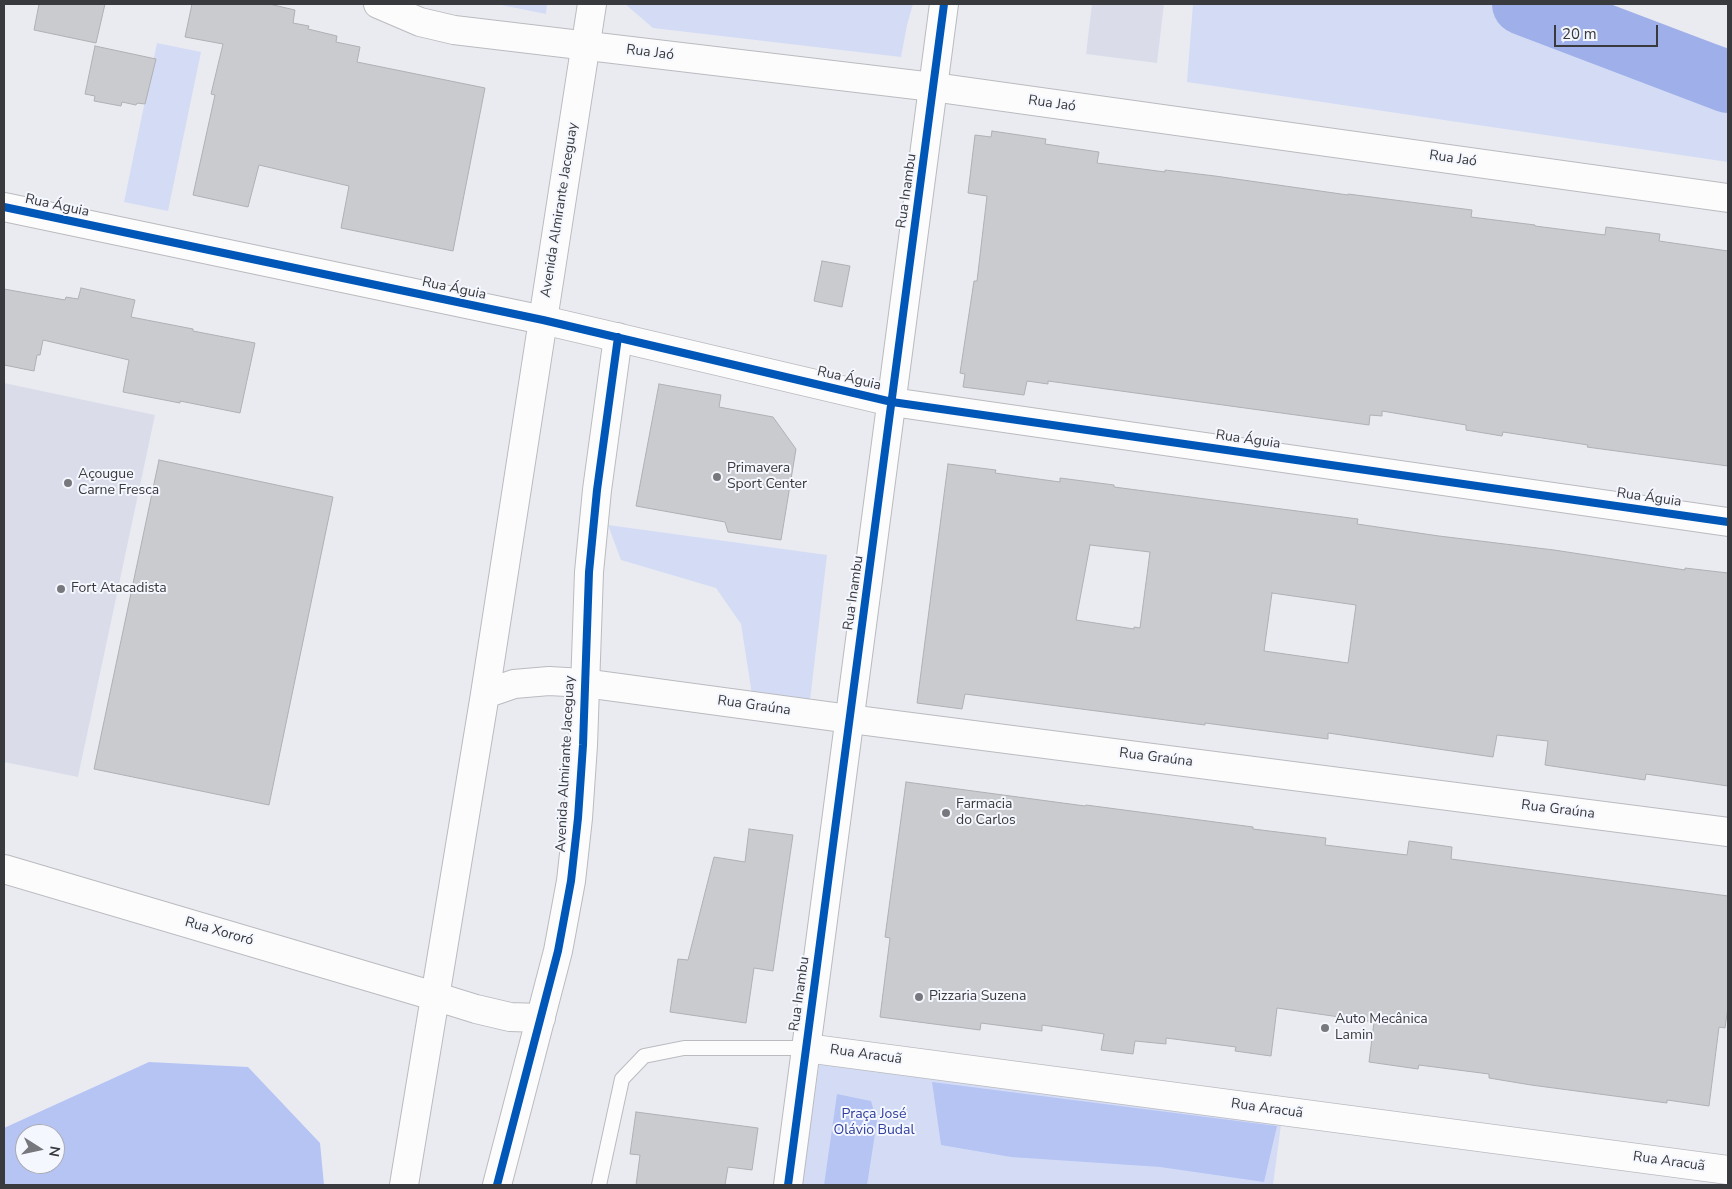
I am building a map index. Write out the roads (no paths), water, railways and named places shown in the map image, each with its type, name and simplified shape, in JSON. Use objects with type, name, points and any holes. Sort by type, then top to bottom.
[{"type":"street","name":"Rua Jaó","points":[[378,4],[420,22],[454,30],[934,87],[1728,198]]},
{"type":"street","name":"Avenida Almirante Jaceguay","points":[[404,1185],[485,694],[592,4]]},
{"type":"street","name":"Rua Inambu","points":[[788,1185],[944,4]]},
{"type":"street","name":"Rua Águia","points":[[4,207],[543,320],[892,402],[1728,522]]},
{"type":"street","name":"Avenida Almirante Jaceguay","points":[[497,1185],[558,951],[571,881],[582,754],[591,546],[618,337]]},
{"type":"street","name":"Rua Graúna","points":[[485,694],[514,684],[549,681],[584,683],[1728,832]]},
{"type":"street","name":"Rua Xororó","points":[[4,869],[476,1009],[510,1017],[541,1018]]},
{"type":"street","name":"Rua Aracuã","points":[[806,1048],[1728,1170]]},
{"type":"lane","points":[[599,1185],[622,1079],[644,1056],[684,1048],[806,1048]]},
{"type":"waterway","points":[[1523,4],[1728,82]]},
{"type":"place","name":"Primavera Sport Center","points":[[717,477]]},
{"type":"place","name":"Açougue Carne Fresca","points":[[68,483]]},
{"type":"place","name":"Fort Atacadista","points":[[61,589]]},
{"type":"place","name":"Farmacia do Carlos","points":[[946,813]]},
{"type":"place","name":"Pizzaria Suzena","points":[[919,997]]},
{"type":"place","name":"Auto Mecânica Lamin","points":[[1325,1028]]},
{"type":"park label","name":"Praça José Olávio Budal","points":[[874,1124]]}]
